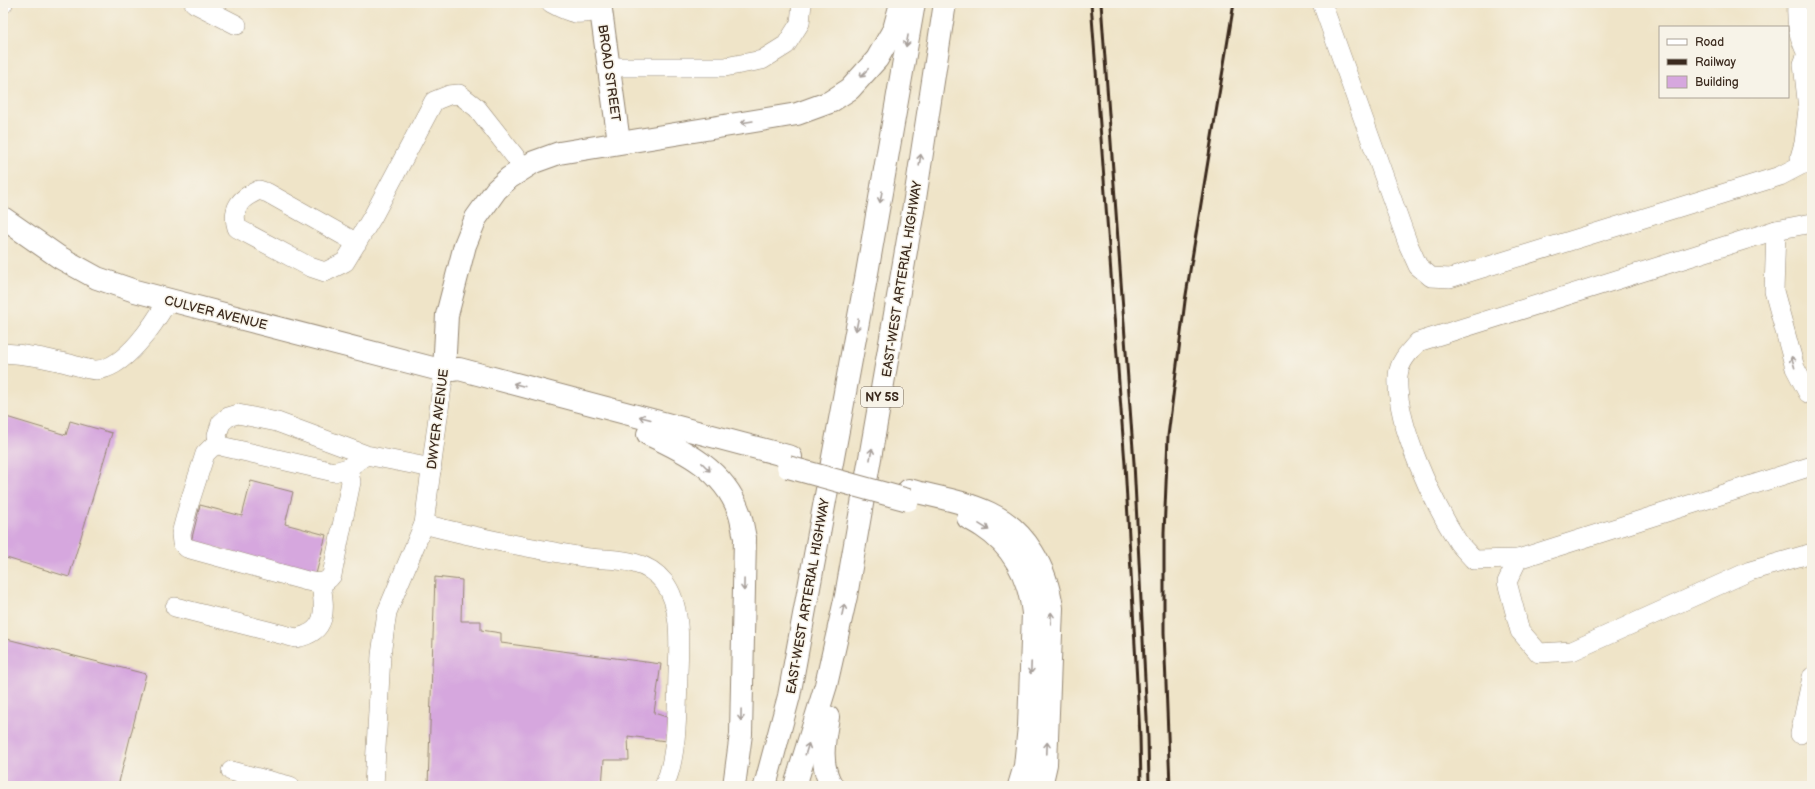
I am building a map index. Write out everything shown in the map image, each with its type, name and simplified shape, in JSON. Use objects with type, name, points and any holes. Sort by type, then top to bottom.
[{"type":"main road","name":"DWYER AVENUE","points":[[444,371],[447,315],[465,245],[476,218],[496,190],[509,178],[534,162],[559,153],[797,114],[830,102],[850,89],[878,60],[894,29],[901,3]]},
{"type":"main road","name":"EAST-WEST ARTERIAL HIGHWAY","points":[[765,786],[789,696],[867,273],[914,3]]},
{"type":"main road","name":"EAST-WEST ARTERIAL HIGHWAY","points":[[795,786],[826,685],[839,632],[886,374],[945,3]]},
{"type":"main road","name":"BROAD STREET","points":[[601,7],[619,142]]},
{"type":"main road","name":"CULVER AVENUE","points":[[3,218],[59,257],[96,278],[168,300],[444,371]]},
{"type":"main road","points":[[444,371],[459,369],[908,495],[971,519],[990,531],[1009,548],[1022,570],[1032,598],[1033,613],[1029,726],[1025,766],[1019,786]]},
{"type":"main road","points":[[444,371],[462,384],[648,434],[790,462]]},
{"type":"main road","points":[[648,434],[679,448],[702,463],[723,485],[739,511],[745,538],[741,734],[734,786]]},
{"type":"main road","points":[[908,495],[970,506],[989,513],[1006,524],[1027,543],[1040,565],[1050,592],[1052,608],[1046,764],[1041,786]]},
{"type":"main road","points":[[832,786],[824,763],[823,744],[835,682],[839,632]]},
{"type":"street","points":[[194,3],[237,25]]},
{"type":"street","points":[[551,3],[567,12],[580,15],[601,7]]},
{"type":"street","points":[[609,67],[725,67],[762,60],[786,44],[800,23],[802,3]]},
{"type":"street","points":[[1322,3],[1408,244],[1418,266],[1431,277],[1450,278],[1780,176],[1808,164],[1800,157],[1804,143],[1808,109],[1802,64],[1809,53],[1800,40],[1797,21],[1797,3]]},
{"type":"street","points":[[357,243],[268,193],[259,190],[241,200],[236,209],[235,219],[237,228],[310,267],[325,272],[345,262],[357,243],[373,216],[434,102],[449,95],[459,94],[477,108],[524,168]]},
{"type":"street","points":[[1812,223],[1776,230],[1418,342],[1403,359],[1398,375],[1400,408],[1421,472],[1459,542],[1474,560],[1518,559],[1812,466]]},
{"type":"street","points":[[1776,230],[1774,291],[1795,368],[1808,394],[1812,395]]},
{"type":"street","points":[[3,354],[28,354],[96,370],[112,366],[124,358],[157,318],[168,300]]},
{"type":"street","name":"DWYER AVENUE","points":[[374,786],[381,655],[387,612],[424,524],[444,371]]},
{"type":"street","points":[[219,444],[217,435],[221,423],[228,417],[238,414],[277,422],[366,455],[432,468]]},
{"type":"street","points":[[219,444],[225,447],[334,472],[348,468],[366,455]]},
{"type":"street","points":[[219,444],[211,448],[205,454],[181,534],[182,543],[187,548],[307,582],[321,584],[328,580],[332,575],[351,482],[348,468]]},
{"type":"street","points":[[424,524],[447,530],[584,557],[633,563],[652,570],[665,583],[676,608],[679,643],[677,719],[669,776],[664,786]]},
{"type":"street","points":[[1518,559],[1507,582],[1520,631],[1539,653],[1572,651],[1750,571],[1812,553]]},
{"type":"street","points":[[175,606],[296,638],[313,633],[319,628],[323,599],[321,584]]},
{"type":"street","points":[[1800,734],[1812,677]]},
{"type":"street","points":[[231,771],[290,786]]},
{"type":"building","points":[[3,416],[66,435],[70,421],[112,433],[69,577],[3,557]]},
{"type":"building","points":[[251,481],[293,492],[285,524],[326,535],[316,574],[191,542],[200,505],[242,516]]},
{"type":"building","points":[[435,577],[462,580],[461,621],[481,621],[481,630],[501,633],[501,643],[661,664],[654,713],[670,718],[666,741],[628,736],[629,760],[604,760],[602,786],[428,786]]},
{"type":"building","points":[[3,638],[146,674],[118,786],[3,786]]},
{"type":"railway","points":[[1091,3],[1125,464],[1140,736],[1141,786]]},
{"type":"railway","points":[[1101,3],[1134,463],[1148,738],[1149,786]]},
{"type":"railway","points":[[1170,786],[1164,632],[1164,533],[1168,436],[1185,301],[1234,3]]}]
